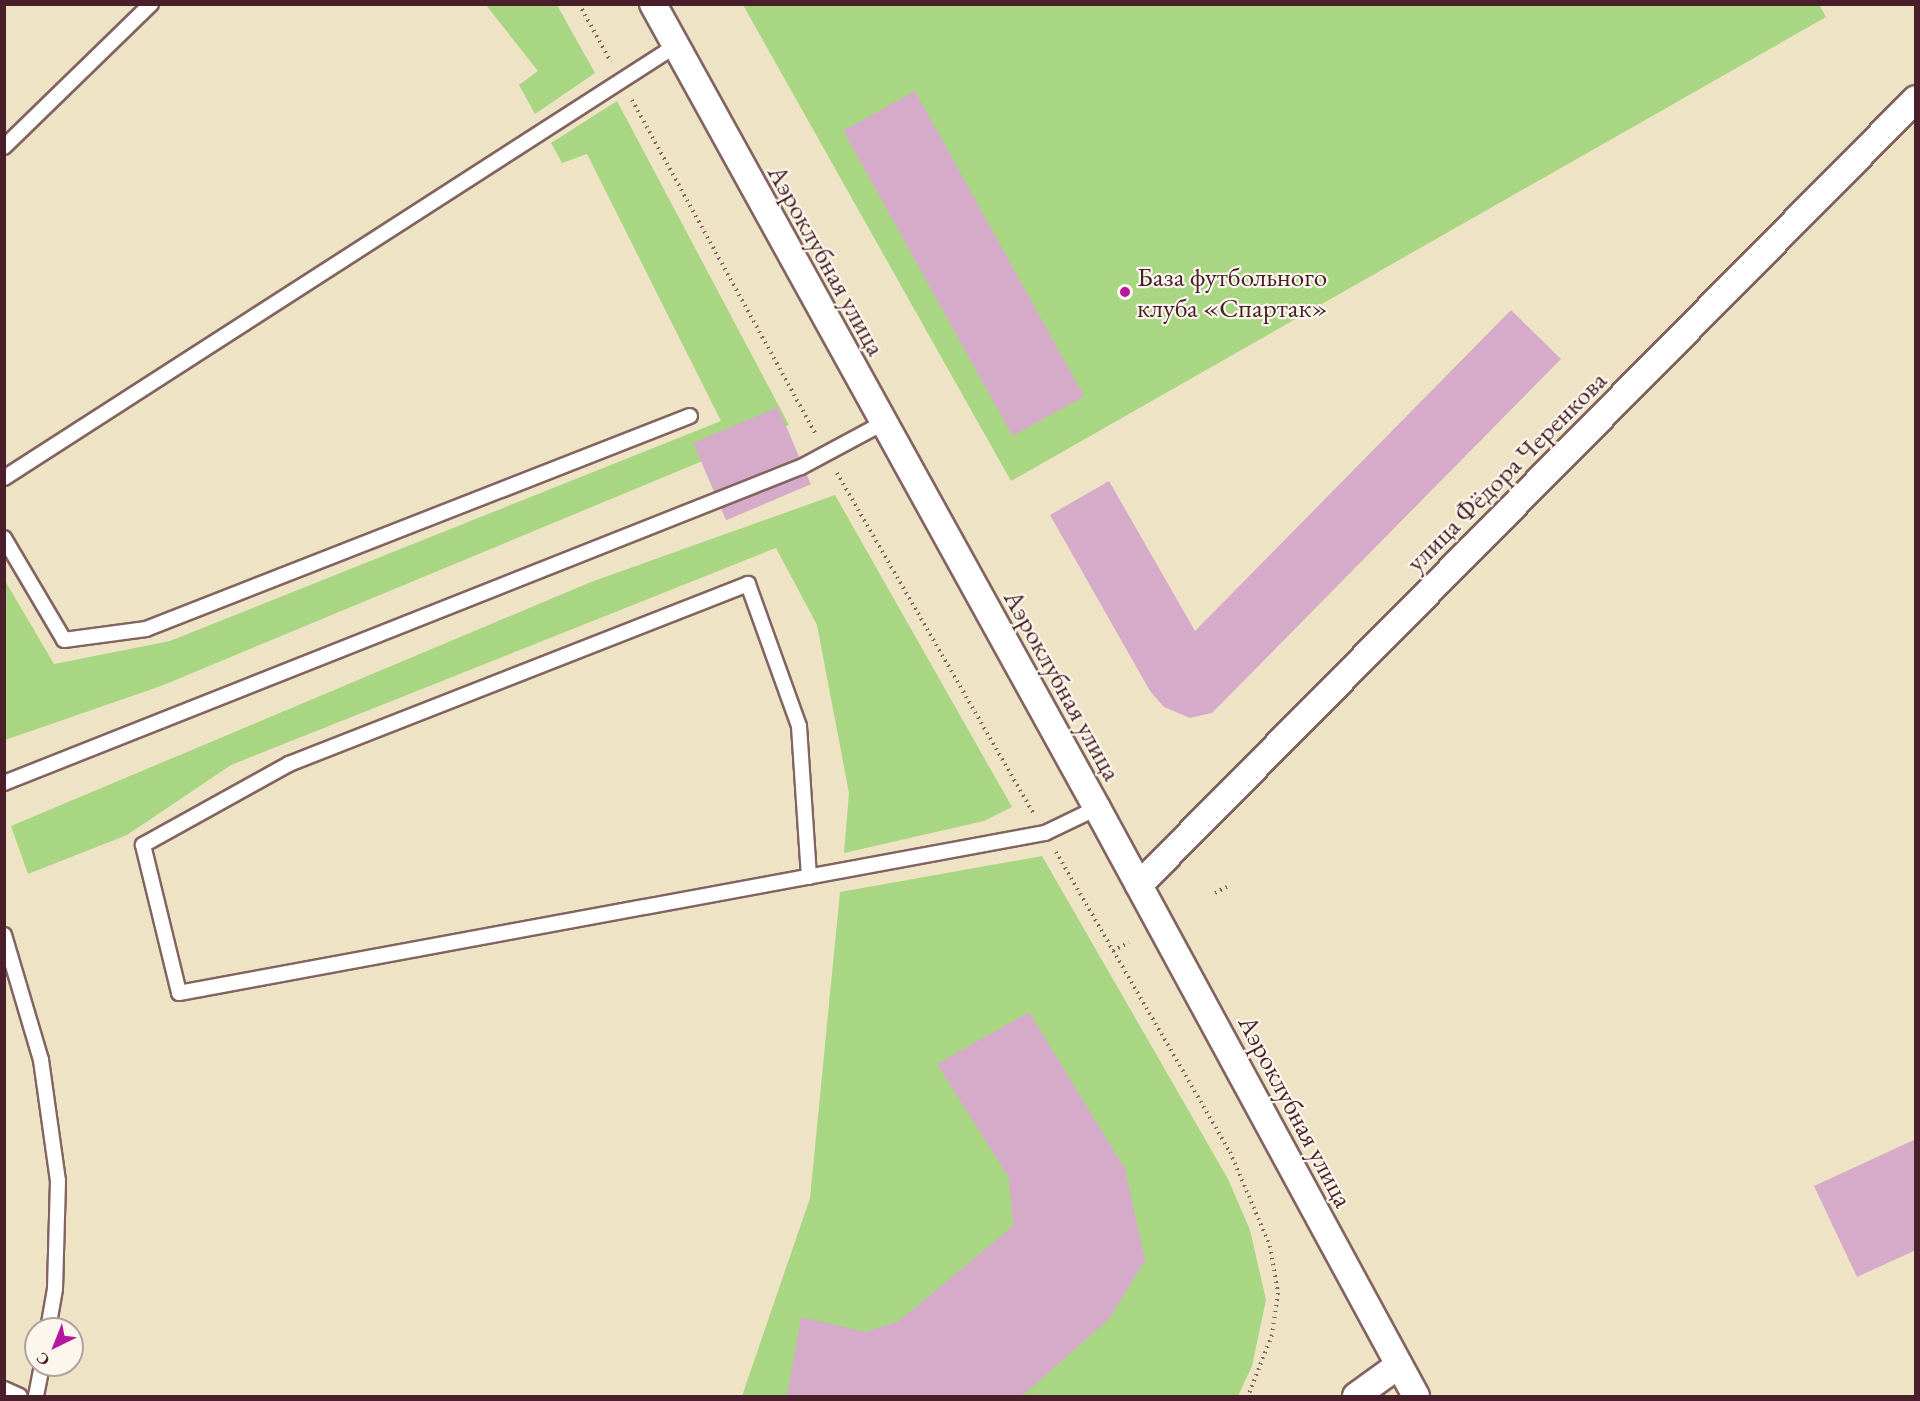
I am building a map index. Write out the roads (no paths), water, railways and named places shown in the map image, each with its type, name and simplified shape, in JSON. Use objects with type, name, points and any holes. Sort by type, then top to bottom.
[{"type":"street","name":"Аэроклубная улица","points":[[653,4],[1097,808],[1416,1396]]},
{"type":"street","name":"улица Фёдора Черенкова","points":[[1139,885],[1916,99]]},
{"type":"street","points":[[1356,1396],[1399,1365]]},
{"type":"lane","points":[[4,147],[151,4]]},
{"type":"lane","points":[[4,478],[675,46]]},
{"type":"lane","points":[[4,538],[64,640],[146,629],[690,416]]},
{"type":"lane","points":[[4,783],[827,455],[883,423]]},
{"type":"lane","points":[[809,876],[799,726],[748,584],[290,764],[142,845],[179,993],[1045,833],[1097,808]]},
{"type":"lane","points":[[4,935],[41,1060],[58,1181],[55,1289],[50,1317]]},
{"type":"lane","points":[[36,1396],[40,1377]]},
{"type":"lane","points":[[4,1389],[20,1396]]},
{"type":"place","name":"База футбольного клуба «Спартак»","points":[[1125,292]]}]
